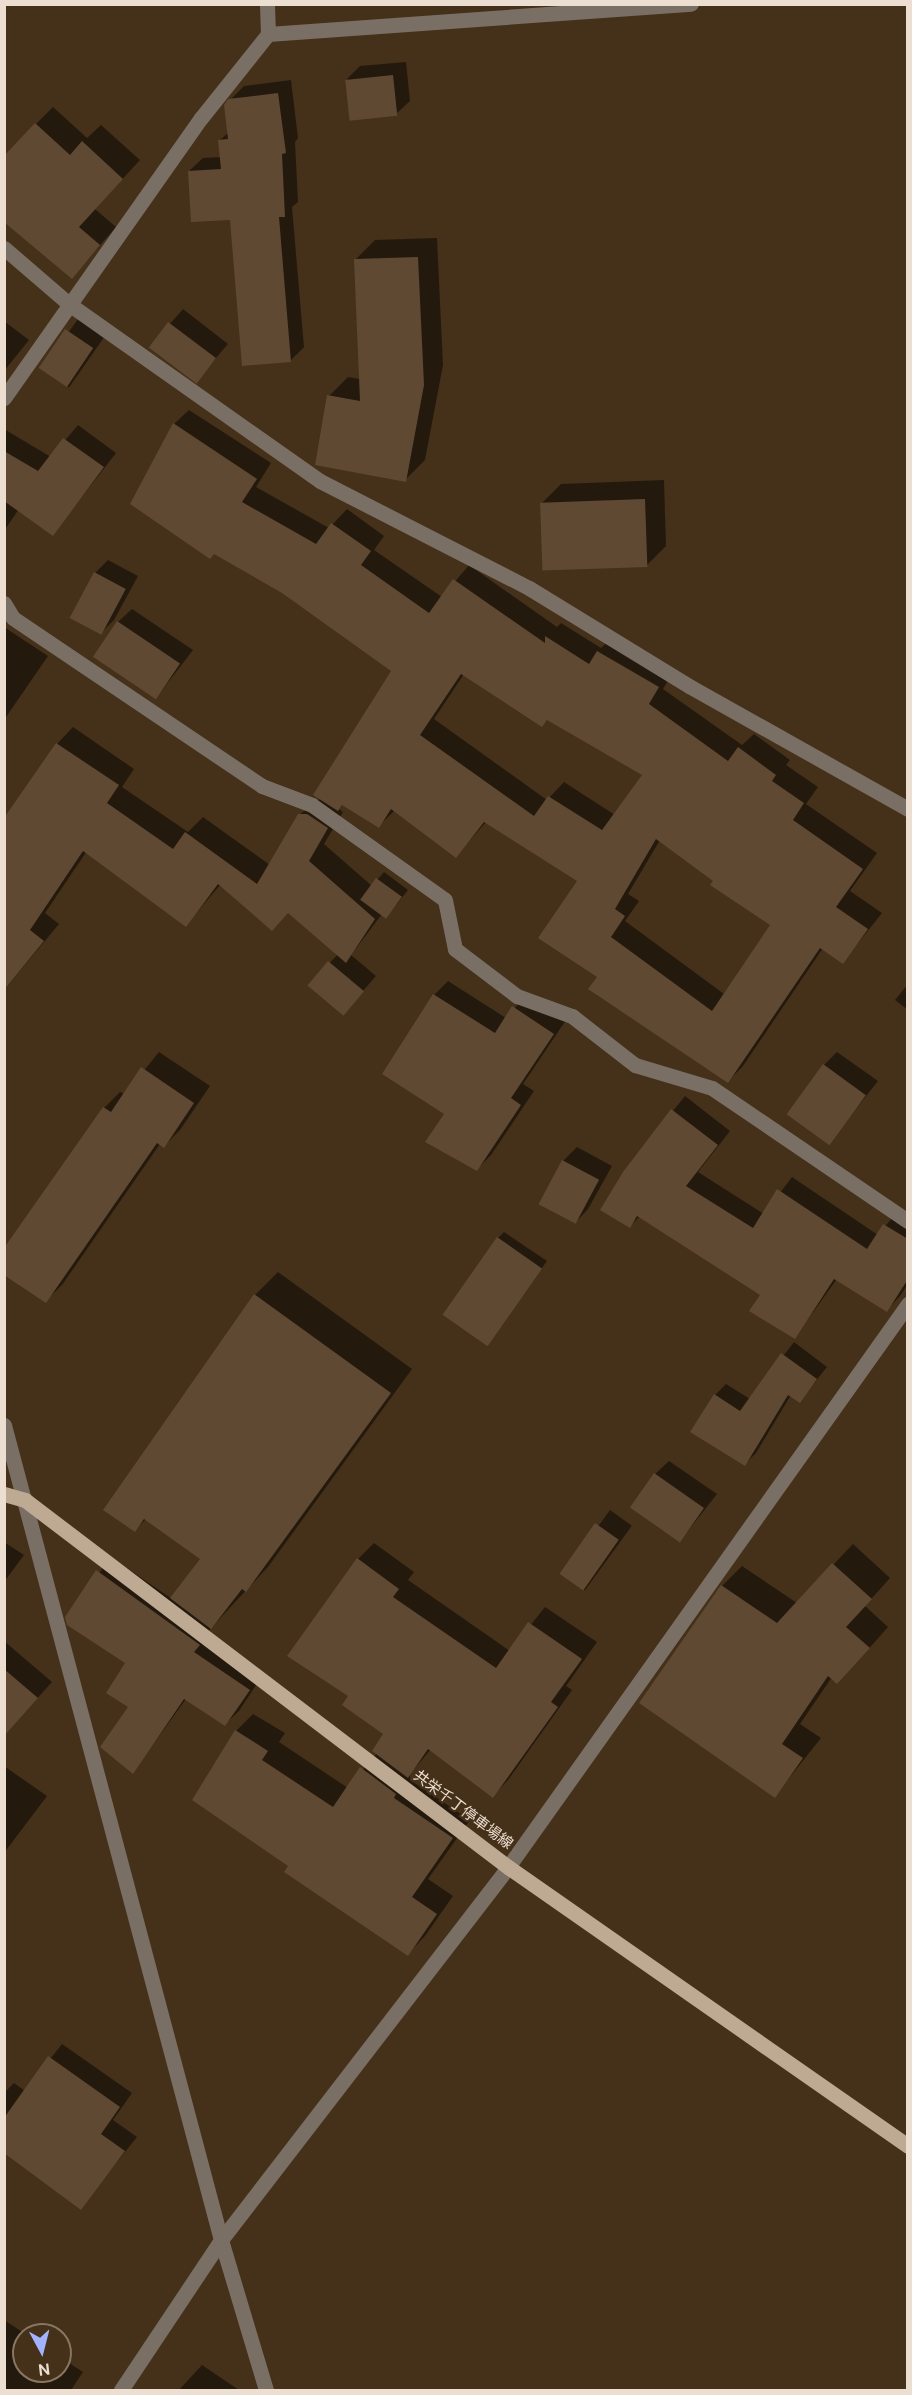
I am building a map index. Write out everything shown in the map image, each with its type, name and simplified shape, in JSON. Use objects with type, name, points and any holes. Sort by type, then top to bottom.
[{"type":"main road","name":"共栄千丁停車場線","points":[[4,1494],[25,1500],[508,1867],[908,2146]]},
{"type":"street","points":[[4,398],[201,118],[268,34],[267,4]]},
{"type":"street","points":[[268,34],[691,4]]},
{"type":"street","points":[[4,248],[69,304],[320,481],[529,588],[689,686],[908,809]]},
{"type":"street","points":[[4,603],[13,618],[262,786],[312,805],[436,893],[445,900],[455,950],[517,996],[572,1016],[635,1065],[712,1088],[908,1221]]},
{"type":"street","points":[[121,2391],[221,2240],[508,1867],[908,1304]]},
{"type":"street","points":[[4,1425],[221,2240],[266,2391]]},
{"type":"building","points":[[393,75],[397,116],[350,121],[345,80]]},
{"type":"building","points":[[278,93],[286,153],[282,154],[285,217],[279,217],[291,362],[242,366],[230,220],[191,222],[188,171],[221,169],[218,140],[228,139],[224,105],[228,99]]},
{"type":"building","points":[[35,123],[70,155],[82,141],[123,179],[79,227],[100,245],[72,279],[4,222],[4,156]]},
{"type":"building","points":[[418,257],[424,385],[406,482],[315,465],[327,395],[360,401],[354,259]]},
{"type":"building","points":[[168,322],[216,358],[197,384],[149,348]]},
{"type":"building","points":[[65,329],[93,348],[67,387],[39,368]]},
{"type":"building","points":[[173,423],[257,479],[242,502],[316,544],[331,523],[371,551],[361,565],[429,613],[453,579],[545,643],[545,636],[589,664],[597,651],[659,687],[649,704],[728,761],[738,747],[776,775],[772,781],[804,803],[793,820],[863,869],[836,907],[868,929],[843,964],[820,948],[728,1083],[588,989],[597,977],[538,938],[577,881],[484,822],[456,858],[391,809],[379,828],[342,805],[338,811],[313,795],[391,671],[282,593],[214,554],[210,559],[130,504]],"holes":[[[461,674],[542,727],[547,720],[642,775],[602,830],[548,796],[534,816],[420,735]],[[656,839],[713,881],[710,885],[770,925],[712,1011],[611,937],[625,916],[615,909]]]},
{"type":"building","points":[[63,438],[104,467],[53,536],[4,501],[4,451],[38,471]]},
{"type":"building","points":[[645,499],[647,567],[542,571],[540,503]]},
{"type":"building","points":[[94,572],[126,589],[101,635],[70,618]]},
{"type":"building","points":[[117,621],[180,663],[156,699],[93,657]]},
{"type":"building","points":[[56,743],[119,785],[107,803],[173,849],[185,832],[257,884],[298,814],[307,814],[328,828],[309,861],[375,919],[346,963],[288,913],[272,931],[218,884],[186,927],[83,851],[30,930],[44,941],[4,990],[4,818]]},
{"type":"building","points":[[376,878],[402,897],[386,919],[360,900]]},
{"type":"building","points":[[328,961],[364,991],[343,1016],[307,986]]},
{"type":"building","points":[[433,994],[495,1033],[512,1006],[554,1034],[511,1098],[521,1105],[477,1171],[425,1142],[444,1114],[382,1074]]},
{"type":"building","points":[[823,1064],[866,1095],[829,1145],[787,1114]]},
{"type":"building","points":[[141,1067],[194,1103],[164,1148],[157,1143],[46,1303],[4,1275],[4,1248],[103,1107],[111,1112]]},
{"type":"building","points":[[671,1109],[718,1145],[686,1186],[753,1228],[777,1189],[867,1249],[883,1224],[908,1239],[908,1279],[887,1312],[834,1279],[795,1339],[749,1311],[760,1295],[637,1216],[630,1228],[600,1210],[623,1172]]},
{"type":"building","points":[[562,1160],[599,1180],[576,1224],[539,1204]]},
{"type":"building","points":[[497,1237],[542,1269],[488,1346],[443,1315]]},
{"type":"building","points":[[254,1294],[391,1393],[246,1592],[242,1589],[211,1629],[170,1598],[200,1559],[144,1519],[135,1532],[103,1510]]},
{"type":"building","points":[[781,1353],[817,1379],[800,1403],[788,1395],[745,1466],[690,1432],[714,1394],[740,1411]]},
{"type":"building","points":[[654,1473],[704,1508],[680,1542],[630,1507]]},
{"type":"building","points":[[595,1523],[619,1540],[583,1590],[559,1574]]},
{"type":"building","points":[[357,1558],[399,1589],[393,1597],[496,1668],[528,1622],[582,1659],[551,1702],[558,1707],[493,1798],[428,1749],[408,1778],[372,1751],[383,1734],[342,1705],[348,1696],[287,1656]]},
{"type":"building","points":[[832,1563],[872,1599],[846,1627],[870,1648],[837,1684],[828,1676],[782,1744],[803,1758],[775,1798],[639,1703],[721,1585],[777,1623]]},
{"type":"building","points":[[96,1570],[200,1645],[194,1652],[250,1690],[225,1726],[184,1699],[133,1774],[100,1747],[128,1707],[106,1693],[125,1663],[67,1625],[65,1617]]},
{"type":"building","points":[[4,1669],[38,1698],[4,1736]]},
{"type":"building","points":[[235,1730],[268,1751],[262,1760],[333,1807],[360,1767],[396,1794],[394,1798],[453,1838],[412,1897],[437,1914],[408,1956],[284,1872],[288,1866],[192,1800]]},
{"type":"building","points":[[48,2056],[120,2107],[101,2134],[125,2151],[81,2210],[4,2153],[4,2118]]}]
